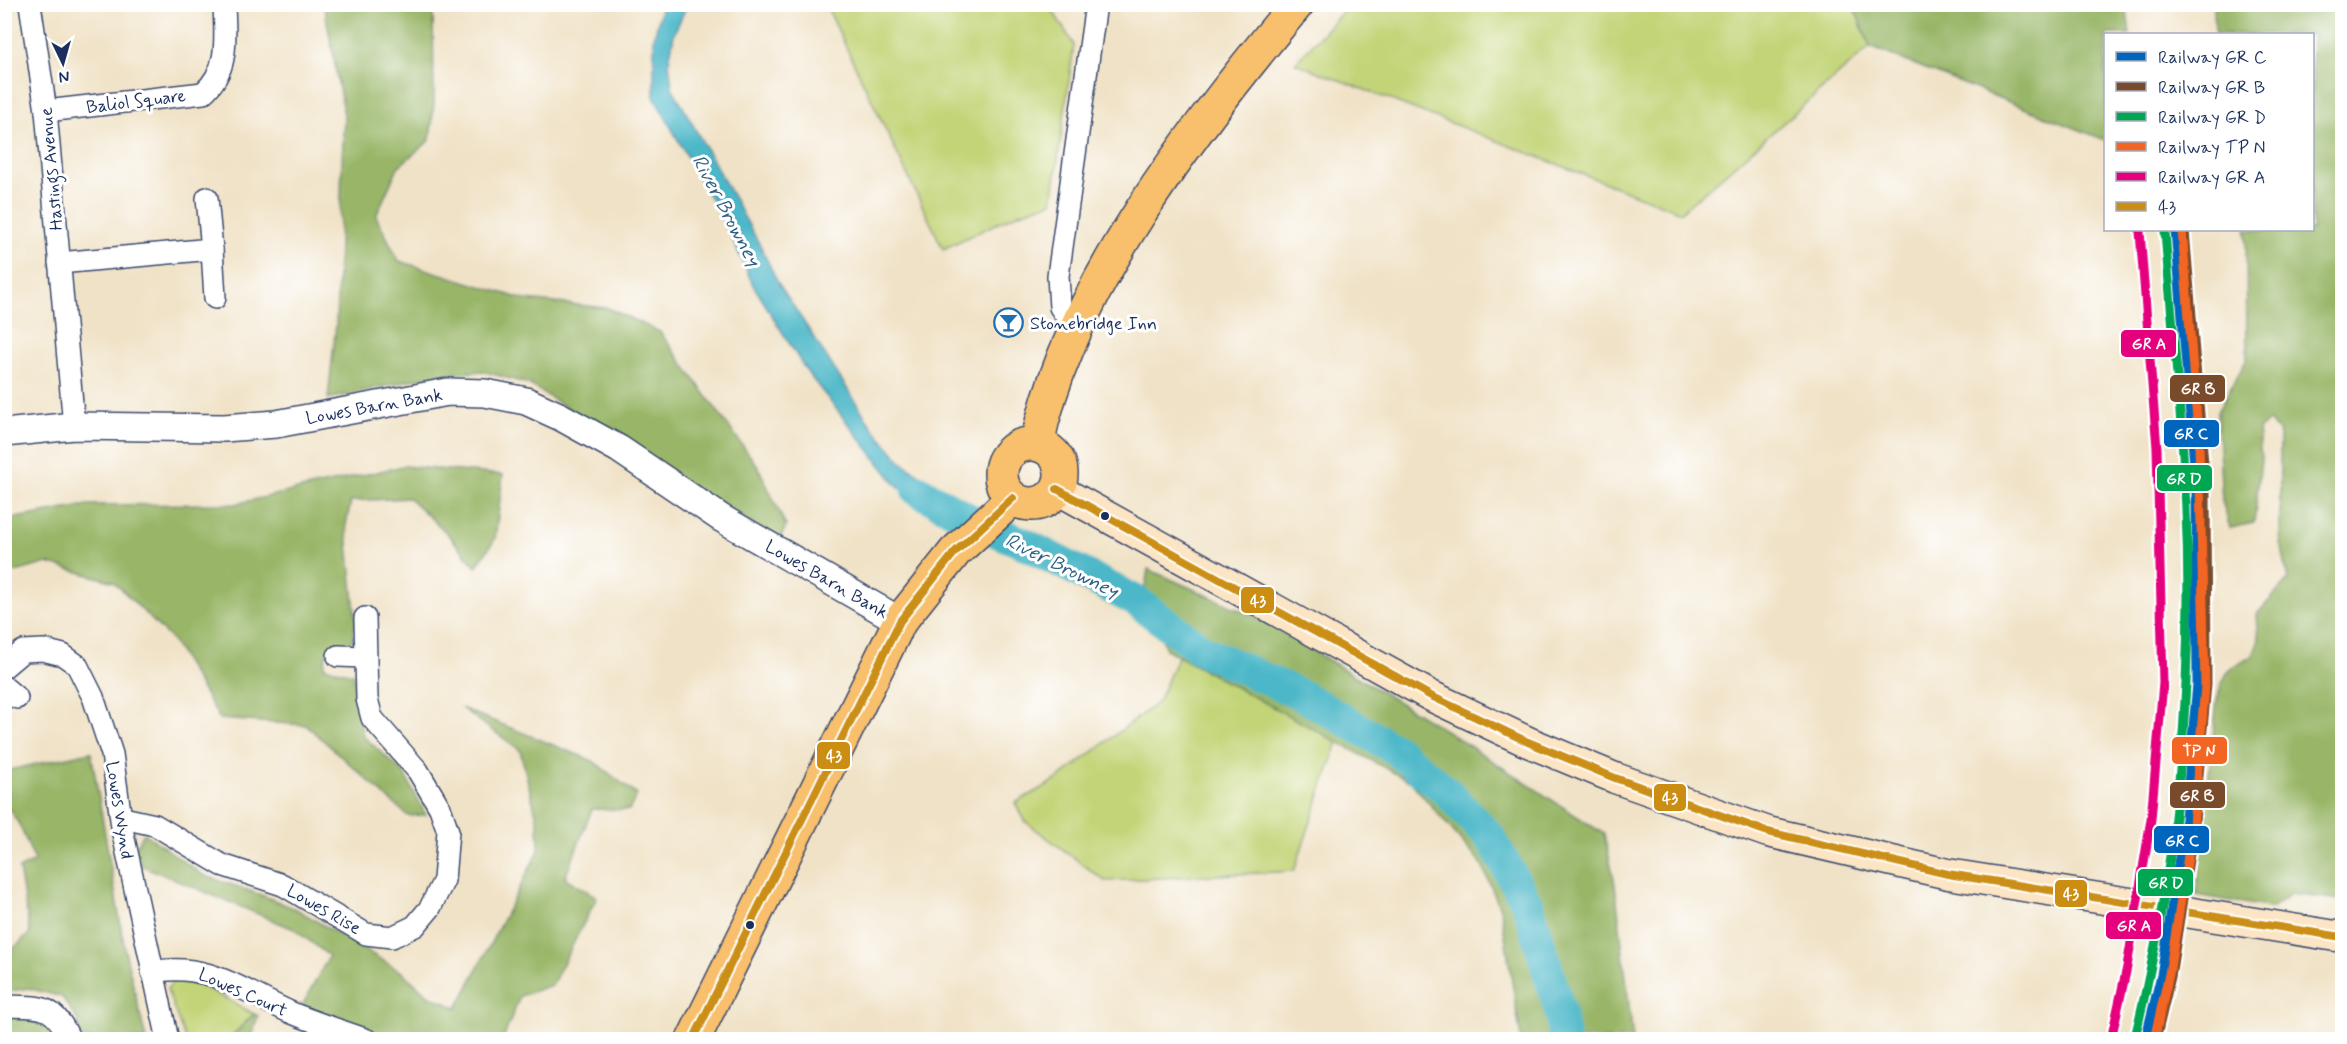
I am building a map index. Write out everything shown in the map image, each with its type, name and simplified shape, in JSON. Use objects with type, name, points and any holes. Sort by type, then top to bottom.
[{"type":"main road","points":[[1037,444],[1056,374],[1075,330],[1102,278],[1152,197],[1229,89],[1297,4]]},
{"type":"main road","points":[[1037,444],[1046,448],[1059,462],[1061,471],[1057,489],[1042,502],[1022,502],[1007,492],[1001,475],[1006,458],[1020,446],[1037,444]]},
{"type":"main road","points":[[1057,489],[1431,696],[1528,742],[1615,778],[1768,832],[1948,874],[2090,899],[2343,937]]},
{"type":"main road","points":[[693,1040],[900,621],[955,552],[1013,498]]},
{"type":"street","name":"Hastings Avenue","points":[[30,4],[46,111],[74,426]]},
{"type":"street","name":"Baliol Square","points":[[46,111],[203,93],[215,83],[223,65],[224,4]]},
{"type":"street","points":[[1075,330],[1060,307],[1058,276],[1096,4]]},
{"type":"street","points":[[207,198],[215,298]]},
{"type":"street","points":[[59,263],[212,249]]},
{"type":"street","name":"Lowes Barn Bank","points":[[4,433],[74,426],[224,428],[276,424],[448,392],[485,393],[526,401],[561,417],[619,450],[721,518],[900,621]]},
{"type":"street","name":"Lowes Rise","points":[[123,818],[155,825],[222,865],[282,885],[366,934],[392,937],[415,926],[430,908],[444,880],[448,831],[440,808],[418,771],[372,718],[367,699],[365,618]]},
{"type":"street","name":"Lowes Wynd","points":[[4,667],[22,651],[43,650],[63,655],[76,665],[93,696],[112,754],[123,818],[123,834],[168,1040]]},
{"type":"street","points":[[338,656],[365,657]]},
{"type":"street","name":"Lowes Court","points":[[152,972],[188,969],[207,973],[294,1014],[367,1040]]},
{"type":"street","points":[[4,1006],[46,1009],[61,1019],[70,1040]]},
{"type":"green space","points":[[1350,4],[1855,5],[1870,47],[1681,212],[1295,63]]},
{"type":"green space","points":[[324,5],[433,5],[434,103],[430,140],[398,167],[376,216],[399,261],[525,300],[608,308],[660,332],[758,467],[786,526],[779,541],[773,532],[767,534],[529,384],[482,371],[429,376],[328,399],[336,324],[344,115]]},
{"type":"green space","points":[[826,5],[1049,5],[1074,45],[1052,202],[1017,214],[943,249]]},
{"type":"green space","points":[[1853,5],[2126,5],[2130,33],[2104,33],[2104,140],[1870,47]]},
{"type":"green space","points":[[2214,5],[2342,5],[2342,900],[2291,894],[2272,908],[2196,895],[2219,691],[2228,672],[2252,657],[2259,639],[2257,614],[2288,580],[2280,536],[2280,434],[2269,420],[2258,430],[2261,459],[2254,523],[2230,528],[2222,500],[2217,412],[2247,359],[2246,231],[2314,231],[2314,33],[2215,33]]},
{"type":"green space","points":[[403,466],[503,475],[495,539],[476,567],[447,533],[409,498],[351,501],[346,524],[356,622],[350,645],[326,654],[324,667],[353,674],[363,736],[403,772],[426,815],[408,816],[306,725],[220,719],[172,640],[114,582],[47,563],[5,575],[5,520],[88,505],[235,504]]},
{"type":"green space","points":[[1148,569],[1262,620],[1445,730],[1604,834],[1615,884],[1633,1039],[1521,1039],[1501,911],[1482,865],[1411,782],[1166,649],[1144,594]]},
{"type":"green space","points":[[1178,656],[1338,742],[1294,871],[1105,881],[1026,822],[1015,803],[1056,780],[1158,702]]},
{"type":"green space","points":[[461,708],[593,761],[637,795],[629,810],[592,809],[565,878],[597,897],[552,985],[520,996],[503,1039],[390,1039],[302,1006],[329,956],[294,929],[140,865],[135,848],[144,833],[203,875],[298,910],[402,972],[428,995],[457,1008],[539,850],[538,822],[520,750]]},
{"type":"green space","points":[[91,752],[125,951],[146,1039],[81,1039],[77,1019],[62,997],[28,988],[5,992],[5,956],[30,933],[19,869],[35,861],[19,824],[10,810],[5,810],[5,771]]},
{"type":"green space","points":[[176,978],[208,989],[254,1014],[229,1039],[185,1039],[167,989]]},
{"type":"green space","points":[[17,1014],[48,1026],[52,1039],[5,1040],[5,1016]]},
{"type":"green space","points":[[254,1014],[258,1016],[250,1039],[229,1039]]},
{"type":"water","points":[[662,5],[687,5],[674,34],[669,62],[672,87],[761,247],[777,281],[872,427],[901,461],[929,482],[960,500],[945,520],[922,509],[895,483],[807,372],[753,285],[730,233],[654,97],[654,38]]},
{"type":"waterway","name":"River Browney","points":[[917,490],[978,524],[1021,542],[1136,601],[1204,651],[1303,696],[1396,750],[1446,791],[1490,837],[1528,905],[1560,1011],[1564,1040]]},
{"type":"transit line","points":[[2135,1037],[2163,902],[2173,834],[2180,765],[2188,627],[2185,489],[2165,231]]},
{"type":"transit line","points":[[2145,1040],[2161,975],[2185,819],[2197,684],[2196,489],[2175,231]]},
{"type":"transit line","points":[[2154,1040],[2169,974],[2193,825],[2205,686],[2199,446],[2182,231]]},
{"type":"transit line","points":[[2156,1040],[2171,977],[2195,821],[2207,684],[2206,488],[2185,231]]},
{"type":"transit line","points":[[2112,1035],[2127,967],[2151,819],[2163,683],[2157,448],[2140,232]]},
{"type":"transit line","name":"43","points":[[1057,489],[1431,696],[1528,742],[1615,778],[1768,832],[1948,874],[2342,937]]},
{"type":"transit line","name":"43","points":[[693,1040],[900,621],[955,552],[1013,498]]},
{"type":"place","name":"Stonebridge Inn","points":[[1009,323]]}]
